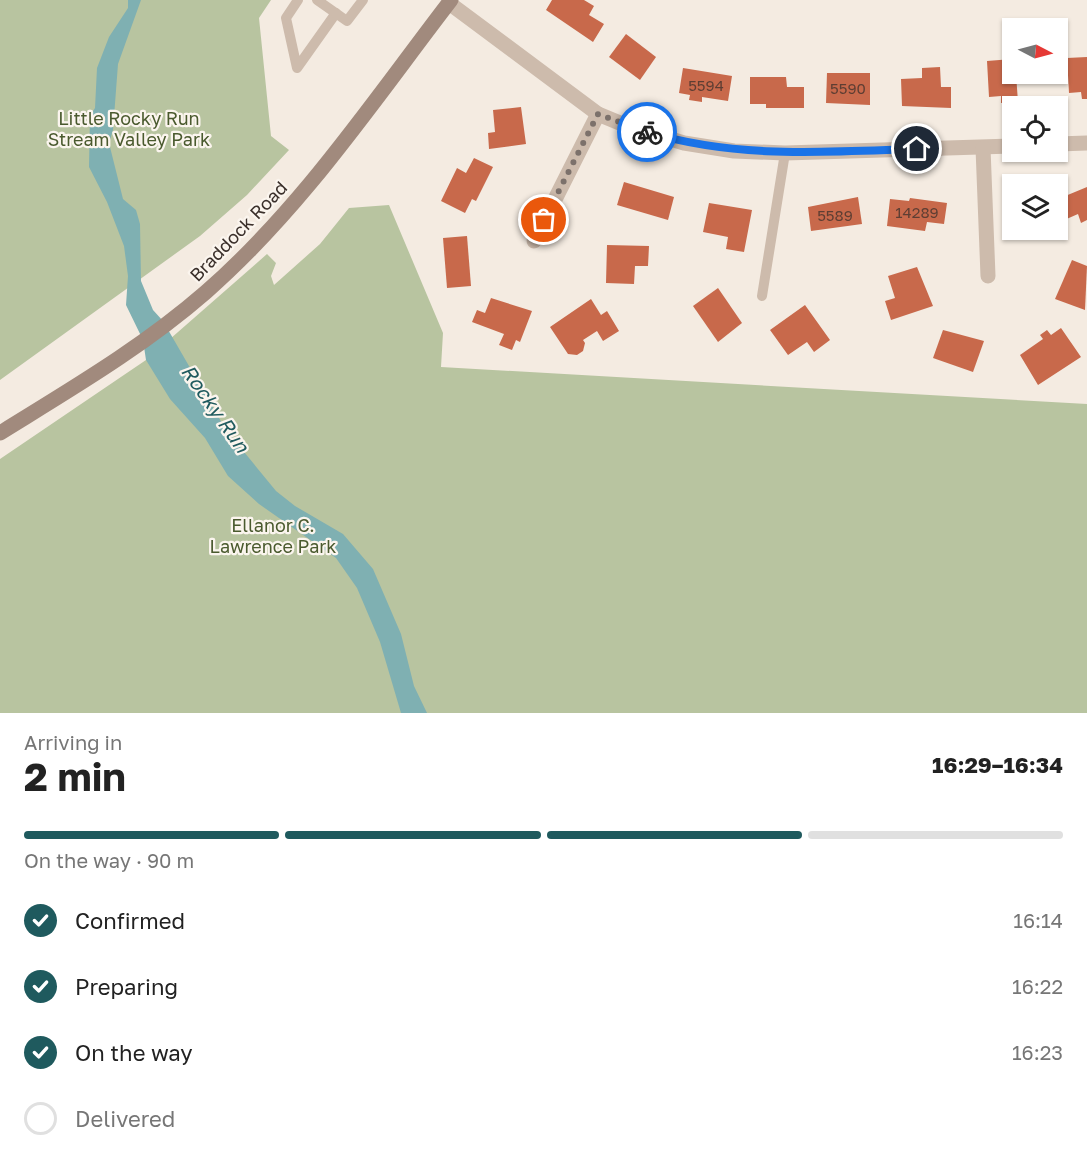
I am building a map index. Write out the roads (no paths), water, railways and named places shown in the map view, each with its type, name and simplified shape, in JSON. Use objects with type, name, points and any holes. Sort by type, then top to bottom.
[{"type":"main road","name":"Braddock Road","points":[[0,433],[133,350],[177,317],[239,261],[299,197],[448,1]]},
{"type":"street","points":[[448,1],[598,114],[627,126],[684,143],[734,151],[785,153],[1002,147]]},
{"type":"street","points":[[534,241],[598,114]]},
{"type":"street","points":[[1068,144],[1087,143]]},
{"type":"street","points":[[983,148],[988,276]]},
{"type":"lane","points":[[298,0],[286,18],[297,68],[336,13]]},
{"type":"lane","points":[[318,0],[347,21],[363,0]]},
{"type":"lane","points":[[762,296],[785,153]]},
{"type":"water","name":"Rocky Run","points":[[128,0],[141,0],[118,64],[113,130],[109,143],[123,199],[136,210],[140,224],[141,281],[153,310],[163,321],[226,430],[276,491],[295,506],[343,534],[373,569],[401,634],[414,686],[427,713],[401,713],[380,642],[357,588],[336,558],[259,504],[228,476],[205,438],[170,399],[146,360],[143,340],[126,305],[128,276],[124,246],[107,202],[89,167],[90,116],[95,108],[97,68],[109,37],[128,8]]},
{"type":"park label","name":"Little Rocky Run Stream Valley Park","points":[[129,128]]},
{"type":"park label","name":"Ellanor C. Lawrence Park","points":[[273,535]]}]
